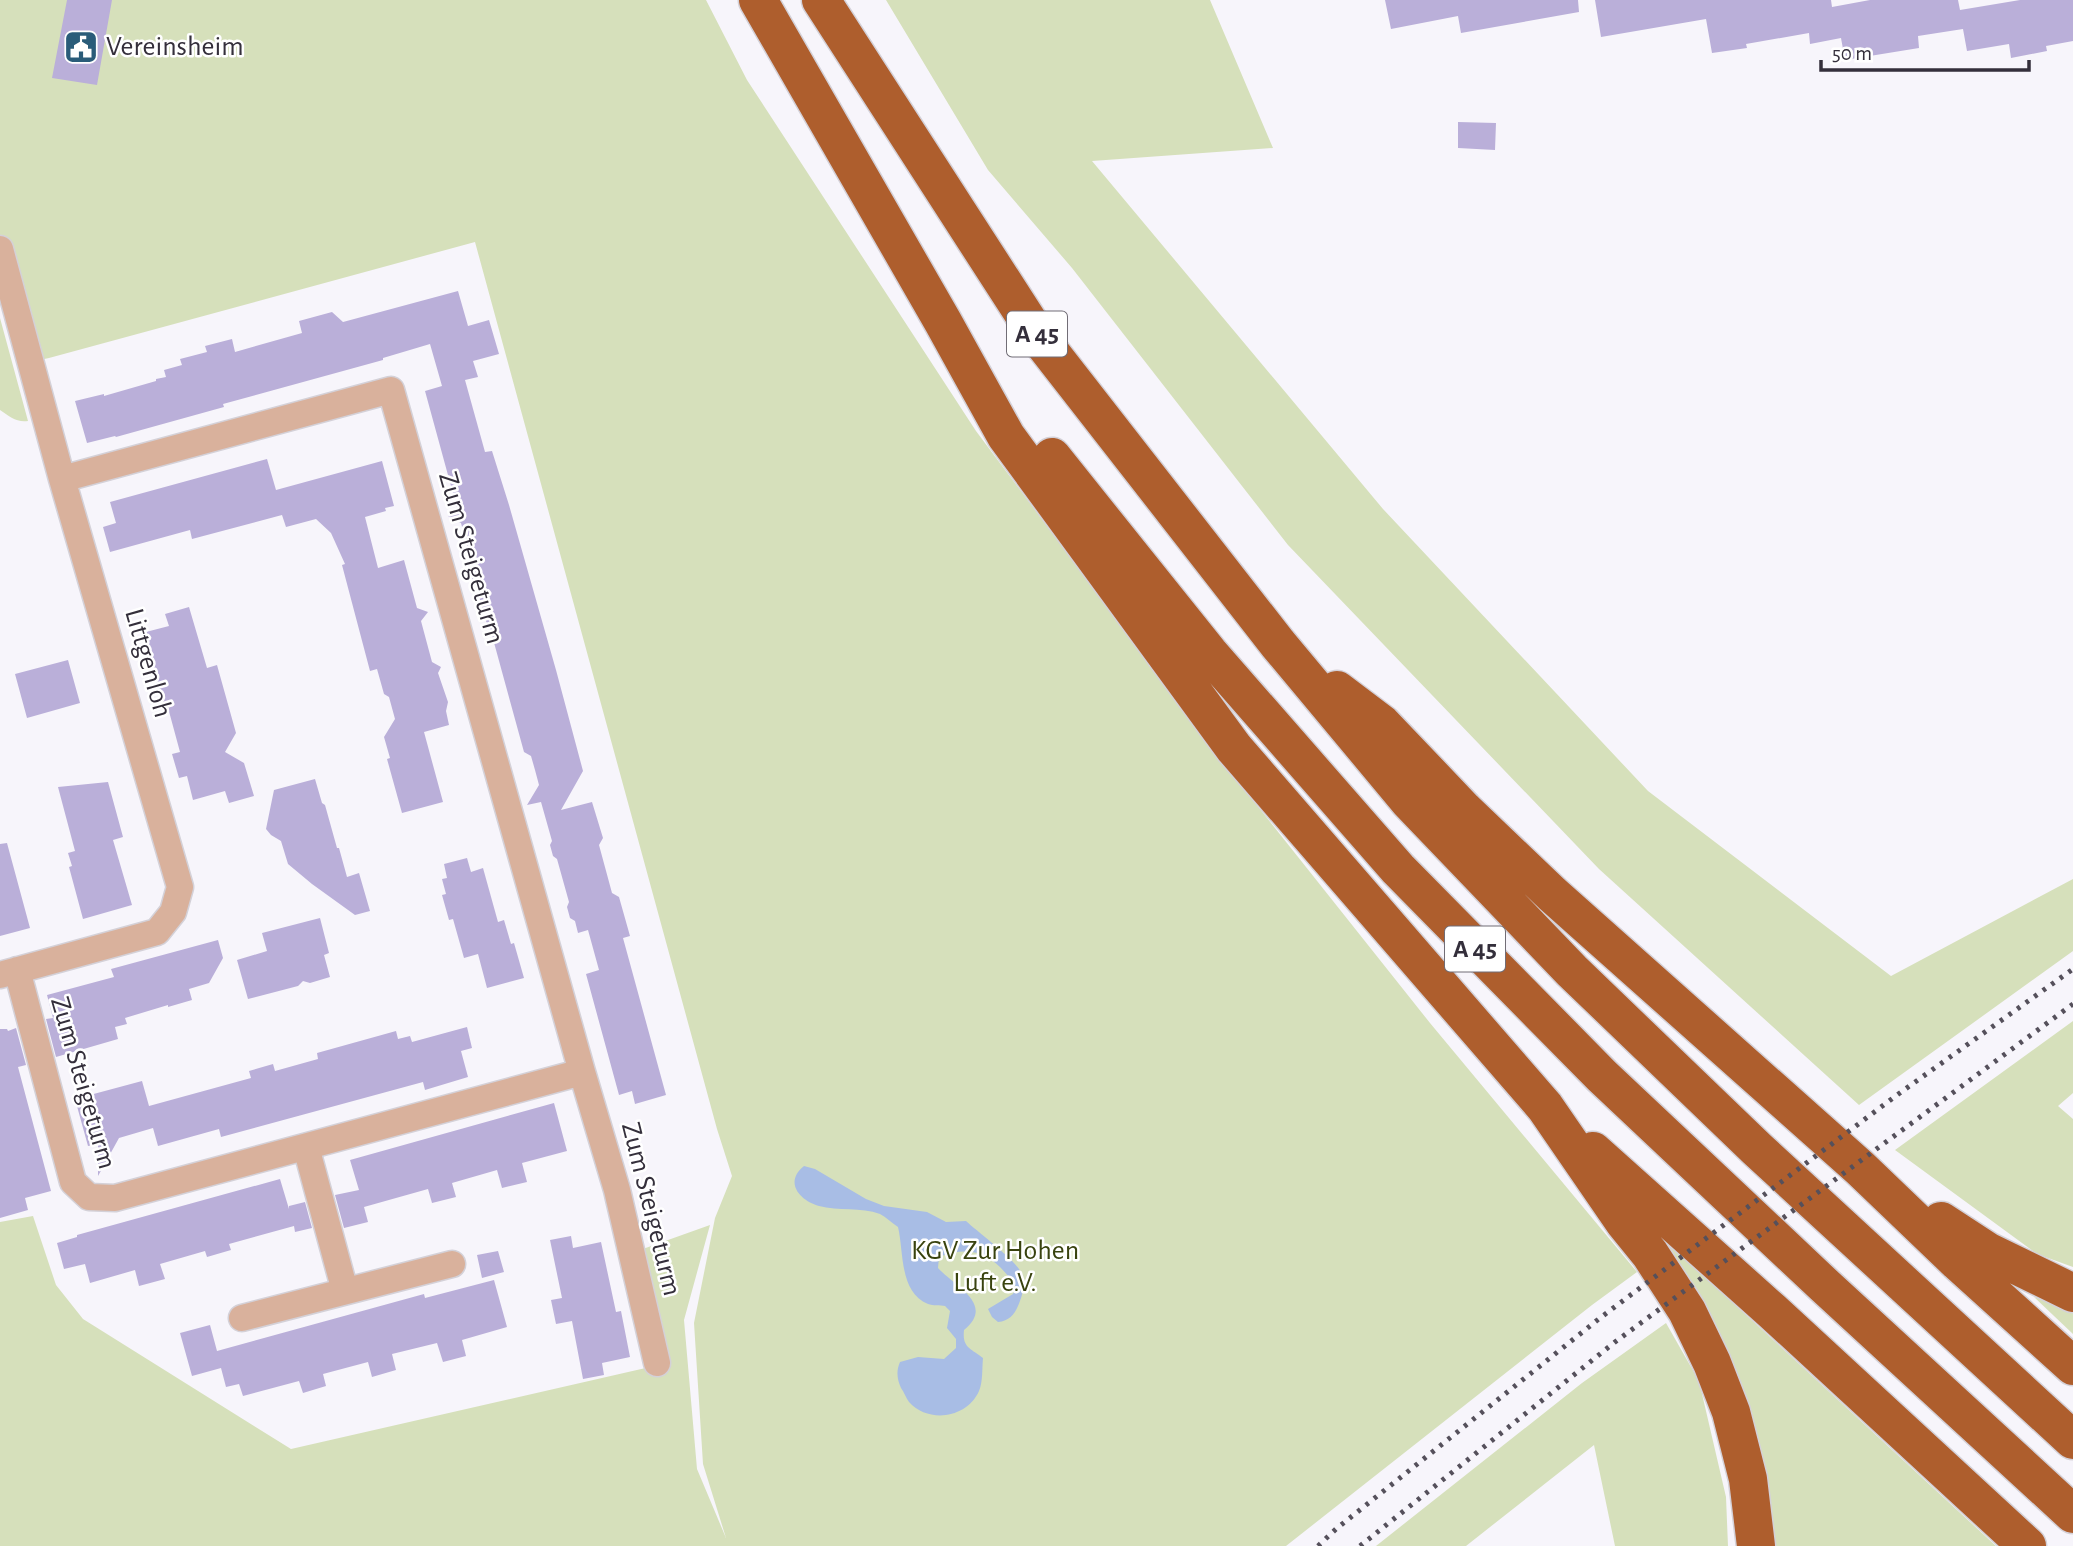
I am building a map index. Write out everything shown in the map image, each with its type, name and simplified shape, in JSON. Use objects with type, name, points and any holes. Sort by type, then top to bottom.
[{"type":"highway","name":"A 45","points":[[758,0],[943,322],[1209,653],[1398,869],[1602,1076],[2073,1514]]},
{"type":"highway","name":"A 45","points":[[821,0],[1037,334],[1278,644],[1409,801],[1572,971],[1756,1149],[2073,1440]]},
{"type":"highway","points":[[943,322],[1006,436],[1234,748],[1545,1107],[1624,1222],[1650,1254],[1687,1311],[1712,1363],[1731,1412],[1748,1479],[1756,1546]]},
{"type":"highway","points":[[1278,644],[1382,724],[1464,810],[1552,894],[1860,1168],[1958,1262],[2073,1366]]},
{"type":"highway","points":[[1545,1107],[2027,1546]]},
{"type":"highway","points":[[1860,1168],[1987,1251],[2073,1293]]},
{"type":"street","name":"Littgenloh","points":[[0,249],[62,479],[180,887],[173,912],[157,932],[9,972]]},
{"type":"street","name":"Zum Steigeturm","points":[[62,479],[391,390],[617,1190],[657,1363]]},
{"type":"street","name":"Zum Steigeturm","points":[[9,972],[73,1182],[89,1197],[115,1198],[582,1072]]},
{"type":"street","points":[[306,1147],[345,1291]]},
{"type":"street","points":[[242,1318],[452,1264]]},
{"type":"green space","name":"KGV Zur Hohen Luft e.V.","points":[[0,0],[706,0],[747,80],[976,431],[1232,774],[1430,1023],[1637,1272],[1286,1546],[0,1546],[0,1222],[33,1216],[56,1285],[83,1319],[291,1449],[650,1367],[626,1255],[710,1225],[684,1320],[697,1469],[726,1538],[703,1464],[694,1323],[715,1218],[732,1176],[475,242],[30,362],[0,249]]},
{"type":"green space","points":[[886,0],[1210,0],[1273,148],[1092,161],[1383,509],[1648,791],[1891,976],[2073,879],[2073,951],[1859,1105],[1599,869],[1288,545],[1072,268],[988,170]]},
{"type":"green space","points":[[0,318],[28,421],[17,420],[0,410]]},
{"type":"green space","points":[[2073,1021],[2073,1093],[2058,1106],[2073,1119],[2073,1267],[2037,1254],[1895,1150]]},
{"type":"green space","points":[[1652,1228],[1996,1546],[1769,1546]]},
{"type":"green space","points":[[2034,1297],[2073,1310],[2073,1334]]},
{"type":"green space","points":[[1666,1323],[1699,1381],[1726,1497],[1728,1546],[1615,1546],[1594,1445],[1466,1546],[1376,1546],[1582,1383]]},
{"type":"water","points":[[804,1166],[815,1169],[866,1199],[884,1206],[927,1212],[946,1222],[966,1221],[1018,1268],[1024,1282],[1019,1302],[1011,1317],[998,1322],[988,1309],[1013,1294],[1016,1287],[1001,1268],[974,1252],[952,1253],[939,1257],[938,1268],[969,1296],[976,1312],[973,1321],[964,1330],[964,1341],[983,1358],[982,1379],[979,1391],[966,1407],[947,1415],[937,1415],[917,1409],[908,1400],[898,1378],[900,1362],[918,1357],[944,1359],[956,1348],[956,1339],[947,1328],[950,1311],[945,1306],[928,1304],[912,1290],[904,1270],[898,1227],[880,1214],[819,1206],[800,1195],[796,1190],[795,1178]]},
{"type":"building","name":"Vereinsheim","points":[[67,0],[112,0],[97,85],[52,78]]},
{"type":"building","points":[[1385,0],[1578,0],[1579,12],[1461,33],[1458,16],[1391,29]]},
{"type":"building","points":[[1595,0],[1831,0],[1832,7],[1870,0],[1958,0],[1960,10],[2020,0],[2073,0],[2073,41],[2046,46],[2047,51],[2011,58],[2009,44],[1967,51],[1963,29],[1918,36],[1919,48],[1845,60],[1841,38],[1810,44],[1809,33],[1746,44],[1747,48],[1712,53],[1706,19],[1601,37]]},
{"type":"building","points":[[1458,122],[1496,123],[1495,150],[1458,148]]},
{"type":"building","points":[[458,291],[468,326],[489,320],[499,354],[473,361],[478,377],[465,380],[485,452],[492,451],[509,505],[583,771],[561,810],[592,802],[603,838],[599,845],[612,893],[619,897],[630,936],[623,938],[666,1095],[635,1104],[632,1091],[619,1095],[586,974],[599,970],[588,930],[578,933],[575,921],[570,918],[567,907],[569,902],[557,859],[553,856],[550,845],[552,841],[541,802],[527,805],[539,785],[535,770],[531,756],[524,752],[490,628],[479,596],[477,597],[461,523],[448,516],[457,508],[425,391],[442,386],[430,344],[383,360],[223,404],[224,407],[87,443],[75,401],[104,396],[166,377],[164,370],[182,365],[180,359],[207,352],[205,346],[232,339],[235,352],[302,333],[299,321],[332,312],[343,322]]},
{"type":"building","points":[[267,459],[276,490],[382,461],[394,506],[365,517],[378,568],[404,560],[417,608],[428,612],[421,621],[432,662],[441,667],[438,673],[448,702],[446,711],[449,725],[424,732],[443,802],[402,813],[387,759],[390,758],[384,737],[395,719],[389,697],[384,694],[377,669],[370,671],[342,565],[345,564],[331,533],[316,519],[286,527],[282,515],[192,539],[190,530],[110,552],[103,527],[116,523],[110,502]]},
{"type":"building","points":[[189,607],[207,668],[217,665],[236,733],[225,752],[244,763],[254,796],[229,803],[225,791],[193,800],[187,776],[179,778],[172,754],[180,752],[167,704],[162,705],[142,633],[169,626],[165,614]]},
{"type":"building","points":[[68,660],[80,703],[27,718],[15,674]]},
{"type":"building","points":[[315,779],[347,877],[359,873],[370,911],[355,915],[312,884],[288,864],[281,841],[266,829],[274,790]]},
{"type":"building","points":[[108,782],[123,837],[113,840],[132,905],[83,919],[69,867],[72,866],[68,853],[75,851],[58,787]]},
{"type":"building","points":[[7,843],[30,928],[0,936],[0,844]]},
{"type":"building","points":[[467,858],[471,872],[483,868],[498,922],[504,920],[524,978],[487,988],[478,954],[464,958],[453,919],[449,920],[442,895],[446,894],[442,879],[447,878],[444,864]]},
{"type":"building","points":[[320,918],[329,953],[324,955],[330,977],[310,983],[303,981],[298,986],[248,999],[237,960],[267,951],[262,933]]},
{"type":"building","points":[[218,940],[223,958],[209,983],[189,989],[192,1000],[125,1018],[127,1024],[115,1027],[118,1039],[56,1057],[46,1019],[53,1018],[47,995],[114,977],[111,969]]},
{"type":"building","points":[[467,1027],[472,1048],[461,1051],[468,1077],[425,1090],[423,1082],[221,1137],[219,1129],[158,1146],[153,1128],[119,1138],[98,1176],[98,1144],[88,1146],[75,1099],[142,1081],[149,1106],[251,1078],[249,1071],[273,1064],[275,1071],[318,1059],[317,1053],[396,1031],[398,1039],[410,1036],[412,1042]]},
{"type":"building","points":[[16,1028],[26,1065],[18,1067],[51,1191],[25,1198],[28,1210],[0,1218],[0,1029],[8,1031]]},
{"type":"building","points":[[554,1103],[567,1151],[522,1163],[527,1182],[502,1188],[497,1170],[452,1183],[456,1197],[432,1203],[428,1189],[364,1207],[368,1222],[344,1228],[335,1195],[359,1190],[350,1160]]},
{"type":"building","points":[[280,1179],[289,1209],[289,1206],[305,1202],[312,1228],[295,1232],[294,1226],[229,1244],[231,1250],[207,1257],[205,1251],[160,1264],[165,1279],[139,1286],[135,1270],[90,1283],[85,1264],[64,1269],[57,1243],[77,1235]]},
{"type":"building","points":[[571,1236],[573,1248],[601,1242],[616,1312],[621,1311],[630,1357],[602,1363],[604,1375],[583,1379],[572,1321],[556,1324],[551,1300],[562,1298],[550,1240]]},
{"type":"building","points":[[498,1251],[504,1272],[482,1278],[477,1255]]},
{"type":"building","points":[[494,1280],[507,1327],[462,1340],[466,1356],[443,1362],[437,1343],[392,1354],[396,1370],[372,1377],[368,1362],[323,1374],[326,1386],[303,1393],[299,1381],[243,1396],[239,1384],[226,1387],[221,1368],[192,1376],[180,1333],[210,1325],[217,1351],[424,1294],[425,1298]]},
{"type":"railway","points":[[1318,1546],[1600,1318],[1897,1095],[2073,969]]},
{"type":"railway","points":[[1360,1546],[1615,1342],[2073,1004]]},
{"type":"place","name":"Vereinsheim","points":[[81,47]]}]
